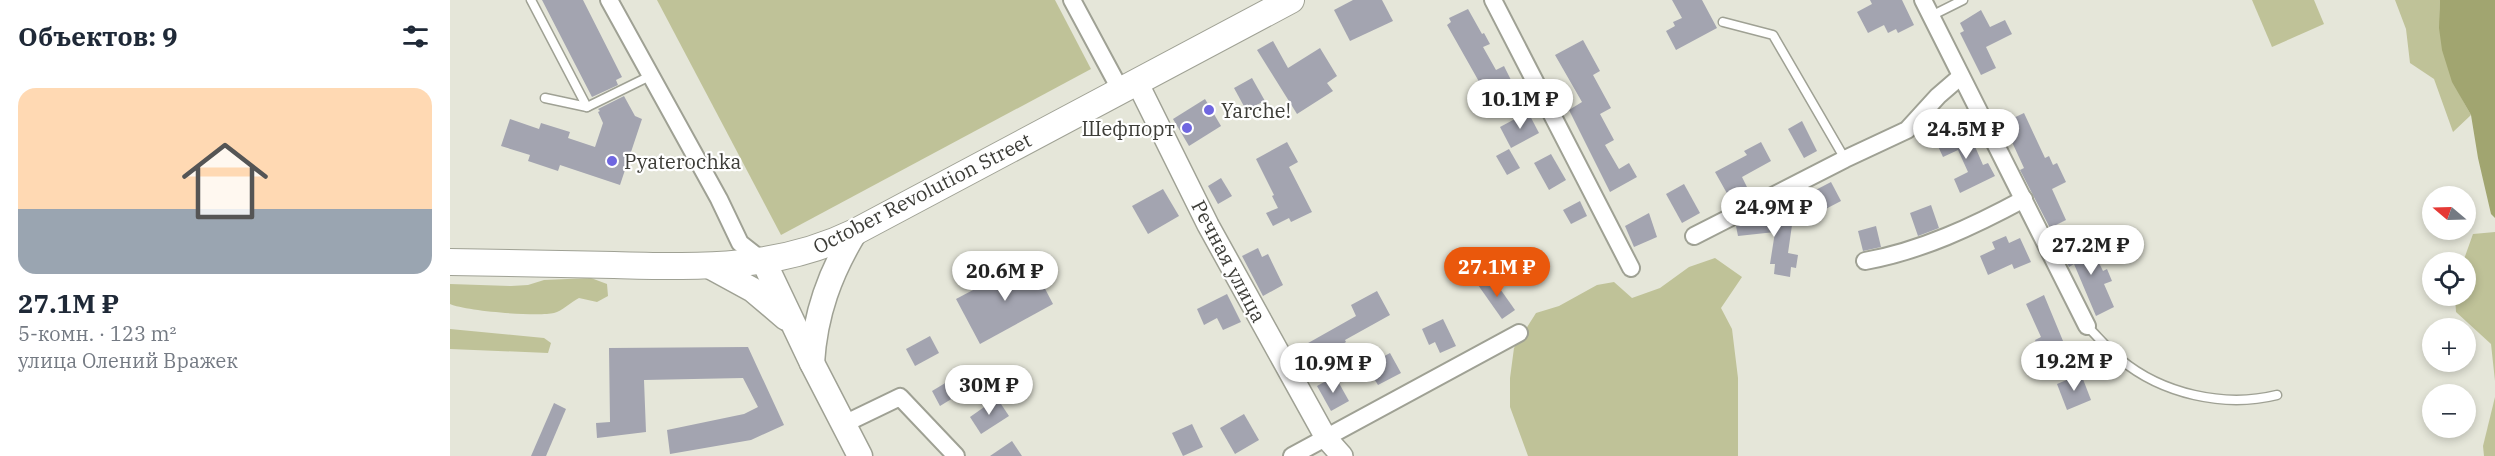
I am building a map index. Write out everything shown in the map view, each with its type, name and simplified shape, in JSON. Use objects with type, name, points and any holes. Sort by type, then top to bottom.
[{"type":"main road","name":"October Revolution Street","points":[[450,262],[709,266],[764,262],[807,252],[855,232],[1291,0]]},
{"type":"main road","points":[[812,363],[818,315],[832,273],[855,232]]},
{"type":"main road","points":[[764,262],[860,456]]},
{"type":"main road","points":[[709,266],[753,290],[795,326]]},
{"type":"street","points":[[609,0],[719,199],[740,243],[764,262]]},
{"type":"street","name":"Речная улица","points":[[1072,0],[1129,86],[1326,438],[1342,456]]},
{"type":"street","points":[[1493,0],[1631,268]]},
{"type":"street","points":[[1923,0],[2087,326]]},
{"type":"street","points":[[1694,236],[1907,130],[1938,96],[1960,77]]},
{"type":"street","points":[[1865,261],[1892,256],[1978,225],[2024,199]]},
{"type":"street","points":[[1292,456],[1519,333]]},
{"type":"street","points":[[844,424],[900,397],[956,456]]},
{"type":"lane","points":[[531,0],[587,107]]},
{"type":"lane","points":[[1931,16],[1963,0]]},
{"type":"lane","points":[[1723,22],[1773,35],[1845,159]]},
{"type":"lane","points":[[545,98],[587,107],[650,76]]},
{"type":"lane","points":[[2087,326],[2120,360],[2165,387],[2222,400],[2257,400],[2277,395]]},
{"type":"shaded area","points":[[657,0],[1055,0],[1091,69],[781,235]]},
{"type":"shaded area","points":[[2252,0],[2314,0],[2324,24],[2272,47]]},
{"type":"shaded area","points":[[2395,0],[2440,0],[2441,32],[2446,60],[2456,87],[2471,115],[2453,132],[2434,79],[2410,63],[2406,29]]},
{"type":"shaded area","points":[[2440,0],[2495,0],[2495,218],[2491,214],[2471,115],[2452,82],[2442,50],[2439,28]]},
{"type":"shaded area","points":[[2495,232],[2495,381],[2491,344],[2476,330],[2476,318],[2463,318],[2456,312],[2456,306],[2476,306],[2476,252],[2467,252],[2471,240],[2476,240],[2476,234]]},
{"type":"shaded area","points":[[1715,258],[1742,277],[1721,308],[1732,329],[1738,378],[1738,456],[1528,456],[1510,407],[1510,378],[1514,348],[1536,313],[1559,306],[1597,285],[1614,282],[1632,298],[1660,288],[1689,267]]},
{"type":"shaded area","points":[[591,278],[607,284],[608,296],[597,302],[579,298],[554,313],[502,313],[450,304],[450,284],[511,286],[528,285],[544,280]]},
{"type":"shaded area","points":[[450,329],[544,338],[551,343],[548,353],[450,349]]},
{"type":"shaded area","points":[[2495,397],[2495,456],[2484,456],[2483,446]]},
{"type":"building","points":[[542,0],[583,0],[622,77],[616,80],[618,85],[592,97]]},
{"type":"building","points":[[1353,0],[1382,0],[1393,21],[1350,41],[1334,10]]},
{"type":"building","points":[[1672,0],[1702,0],[1717,28],[1676,50],[1666,31],[1675,26],[1673,22],[1682,18]]},
{"type":"building","points":[[1870,0],[1902,0],[1914,25],[1898,33],[1896,29],[1888,33],[1884,25],[1868,33],[1857,12],[1872,4]]},
{"type":"building","points":[[1468,9],[1490,44],[1483,47],[1496,70],[1504,66],[1511,80],[1486,94],[1447,25],[1451,22],[1449,18]]},
{"type":"building","points":[[1981,10],[1990,27],[2005,20],[2012,34],[1986,47],[1996,68],[1981,75],[1960,33],[1964,31],[1960,23]]},
{"type":"building","points":[[1583,40],[1600,71],[1593,75],[1611,108],[1600,114],[1614,140],[1605,145],[1619,169],[1629,163],[1637,177],[1610,192],[1569,110],[1582,102],[1555,55]]},
{"type":"building","points":[[1273,41],[1288,68],[1320,48],[1337,76],[1327,83],[1333,91],[1297,114],[1257,50]]},
{"type":"building","points":[[1252,78],[1265,101],[1246,110],[1234,88]]},
{"type":"building","points":[[624,96],[635,116],[642,119],[620,185],[560,165],[558,171],[528,161],[530,155],[501,146],[510,119],[539,129],[541,123],[570,132],[568,138],[595,147],[603,123],[598,109]]},
{"type":"building","points":[[1205,99],[1221,126],[1189,146],[1173,119]]},
{"type":"building","points":[[1528,112],[1539,133],[1511,148],[1500,127]]},
{"type":"building","points":[[2024,113],[2045,158],[2049,156],[2053,165],[2057,163],[2066,182],[2052,189],[2066,220],[2050,228],[2020,170],[2024,168],[2012,142],[2007,144],[2000,130],[2009,126],[2007,121]]},
{"type":"building","points":[[1802,121],[1817,151],[1804,158],[1788,129]]},
{"type":"building","points":[[1967,128],[1983,165],[1988,163],[1995,176],[1960,193],[1954,179],[1968,172],[1958,150],[1943,157],[1936,142]]},
{"type":"building","points":[[1287,142],[1298,162],[1289,167],[1312,212],[1291,222],[1289,218],[1273,226],[1266,213],[1278,208],[1256,159]]},
{"type":"building","points":[[1761,142],[1771,161],[1742,177],[1747,187],[1729,197],[1715,172],[1747,155],[1744,151]]},
{"type":"building","points":[[1509,149],[1520,168],[1507,175],[1496,156]]},
{"type":"building","points":[[1551,154],[1566,180],[1549,190],[1534,163]]},
{"type":"building","points":[[1221,178],[1232,196],[1218,204],[1208,186]]},
{"type":"building","points":[[1831,182],[1841,201],[1816,214],[1806,195]]},
{"type":"building","points":[[1684,184],[1700,213],[1682,223],[1666,194]]},
{"type":"building","points":[[1163,189],[1179,216],[1148,234],[1132,206]]},
{"type":"building","points":[[1580,201],[1587,216],[1571,224],[1563,210]]},
{"type":"building","points":[[1783,205],[1792,225],[1788,253],[1798,255],[1796,268],[1791,267],[1790,277],[1774,274],[1775,264],[1770,264],[1775,232],[1738,236],[1736,226],[1754,217],[1773,215],[1771,210]]},
{"type":"building","points":[[1931,205],[1939,228],[1918,236],[1910,213]]},
{"type":"building","points":[[1649,213],[1657,237],[1634,247],[1625,226]]},
{"type":"building","points":[[1876,226],[1881,247],[1863,251],[1858,231]]},
{"type":"building","points":[[2006,236],[2009,243],[2020,238],[2031,262],[2014,269],[2012,264],[1988,275],[1980,256],[1995,249],[1992,242]]},
{"type":"building","points":[[2087,239],[2103,271],[2107,269],[2112,281],[2104,284],[2114,307],[2096,316],[2074,264],[2069,267],[2063,254]]},
{"type":"building","points":[[1258,248],[1262,257],[1268,254],[1283,285],[1263,296],[1242,256]]},
{"type":"building","points":[[1030,260],[1053,304],[980,344],[956,299]]},
{"type":"building","points":[[1491,276],[1515,310],[1502,319],[1478,285]]},
{"type":"building","points":[[1377,291],[1390,315],[1345,340],[1346,342],[1304,367],[1294,351],[1356,316],[1351,305]]},
{"type":"building","points":[[1227,294],[1241,322],[1223,330],[1217,318],[1204,325],[1197,309]]},
{"type":"building","points":[[2044,295],[2068,353],[2045,363],[2035,340],[2041,337],[2026,304]]},
{"type":"building","points":[[1443,319],[1456,346],[1440,353],[1435,342],[1429,345],[1422,329]]},
{"type":"building","points":[[930,336],[939,353],[915,366],[906,349]]},
{"type":"building","points":[[748,347],[784,425],[751,440],[670,454],[667,430],[744,414],[758,407],[743,378],[644,380],[646,432],[597,438],[596,423],[610,422],[609,348]]},
{"type":"building","points":[[1390,353],[1401,373],[1378,385],[1373,377],[1368,380],[1362,368]]},
{"type":"building","points":[[2081,374],[2091,400],[2067,410],[2057,384]]},
{"type":"building","points":[[957,376],[966,390],[940,406],[932,391]]},
{"type":"building","points":[[1335,376],[1349,401],[1331,411],[1317,386]]},
{"type":"building","points":[[997,398],[1009,416],[981,434],[970,417]]},
{"type":"building","points":[[554,403],[566,409],[546,456],[531,456]]},
{"type":"building","points":[[1244,414],[1259,440],[1235,454],[1220,428]]},
{"type":"building","points":[[1192,424],[1203,447],[1183,456],[1172,433]]},
{"type":"building","points":[[1012,441],[1022,456],[990,456]]},
{"type":"place","name":"Yarche!","points":[[1209,110]]},
{"type":"place","name":"Шефпорт","points":[[1187,128]]},
{"type":"place","name":"Pyaterochka","points":[[612,161]]}]
